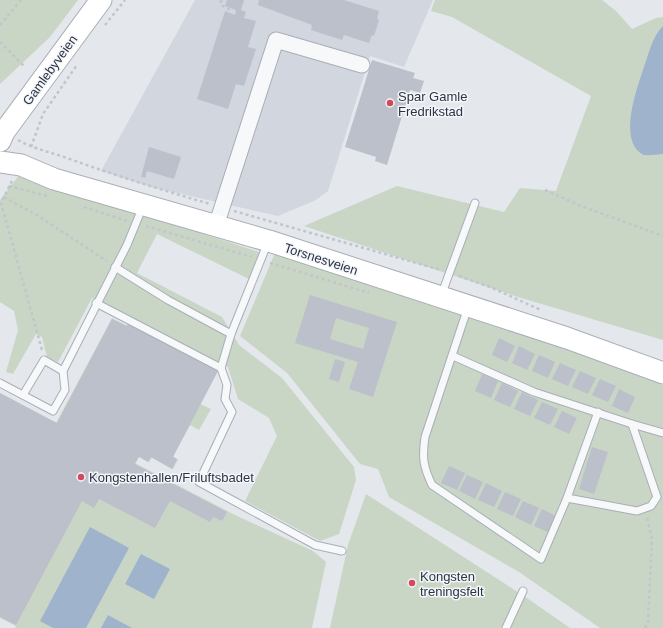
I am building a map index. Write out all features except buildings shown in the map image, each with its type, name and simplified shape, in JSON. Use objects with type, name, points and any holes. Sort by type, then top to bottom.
[{"type":"street","name":"Gamlebyveien","points":[[0,141],[4,132],[101,0]]},
{"type":"street","points":[[216,226],[276,40],[362,65]]},
{"type":"street","name":"Torsnesveien","points":[[0,162],[21,165],[140,214],[216,226],[265,251],[440,298],[567,338],[663,373]]},
{"type":"lane","points":[[440,298],[475,203]]},
{"type":"lane","points":[[0,383],[53,411],[66,390],[63,371],[140,214]]},
{"type":"lane","points":[[265,251],[231,334],[221,368],[226,385],[225,399],[232,412],[199,482],[315,545],[342,551]]},
{"type":"lane","points":[[115,267],[168,300],[231,334]]},
{"type":"lane","points":[[96,303],[221,368]]},
{"type":"lane","points":[[468,307],[425,437],[422,453],[424,469],[432,485],[542,559],[567,498],[598,412]]},
{"type":"lane","points":[[453,356],[534,392],[663,433]]},
{"type":"lane","points":[[23,395],[44,360],[63,371]]},
{"type":"lane","points":[[567,498],[637,511],[651,506],[657,497],[632,424]]},
{"type":"lane","points":[[506,628],[523,591]]},
{"type":"path","points":[[0,25],[21,0]]},
{"type":"path","points":[[104,28],[125,0]]},
{"type":"path","points":[[221,0],[221,5],[232,11]]},
{"type":"path","points":[[0,42],[24,66]]},
{"type":"path","points":[[44,360],[0,203],[31,147],[43,114],[81,59]]},
{"type":"path","points":[[9,186],[50,197]]},
{"type":"path","points":[[545,190],[581,206],[663,236]]},
{"type":"path","points":[[4,197],[40,217],[115,267]]},
{"type":"path","points":[[78,205],[140,214],[265,251],[373,294]]},
{"type":"path","points":[[645,508],[652,539],[648,622],[645,628]]},
{"type":"shaded area","points":[[195,0],[433,0],[404,67],[370,56],[328,191],[316,200],[278,216],[151,187],[101,171]]},
{"type":"green space","points":[[0,0],[78,0],[50,37],[0,84]]},
{"type":"green space","points":[[435,0],[602,0],[616,11],[632,29],[656,18],[663,17],[663,340],[518,297],[304,226],[397,186],[504,212],[520,188],[556,191],[591,96],[452,17],[431,11]]},
{"type":"green space","points":[[20,174],[262,253],[251,280],[157,234],[137,273],[222,317],[239,345],[282,378],[354,467],[356,480],[339,534],[320,541],[245,501],[277,436],[269,418],[238,399],[228,367],[92,298],[58,362],[47,357],[42,337],[36,334],[13,374],[6,372],[18,330],[14,311],[0,302],[0,200]]},
{"type":"green space","points":[[275,253],[427,304],[565,345],[663,385],[663,628],[600,628],[519,572],[389,497],[378,469],[360,464],[287,373],[240,336]]},
{"type":"green space","name":"Kongstenhallen/Friluftsbadet","points":[[112,318],[127,326],[129,322],[217,369],[200,404],[211,409],[199,430],[190,425],[173,456],[178,460],[173,469],[152,458],[149,462],[131,452],[127,459],[237,516],[313,551],[326,562],[312,628],[15,628],[16,626],[0,618],[0,393],[56,423]]},
{"type":"green space","points":[[366,494],[524,596],[570,628],[330,628],[348,545]]},
{"type":"water","points":[[663,26],[663,154],[647,155],[642,154],[635,147],[631,137],[631,113],[637,87],[651,45],[659,30]]},
{"type":"water","points":[[90,527],[129,548],[86,628],[53,628],[40,621]]},
{"type":"water","points":[[141,554],[170,569],[154,599],[125,584]]},
{"type":"water","points":[[108,615],[132,628],[101,628]]},
{"type":"place","name":"Spar Gamle Fredrikstad","points":[[390,103]]},
{"type":"place","name":"Kongstenhallen/Friluftsbadet","points":[[81,477]]},
{"type":"place","name":"Kongsten treningsfelt","points":[[412,583]]}]
